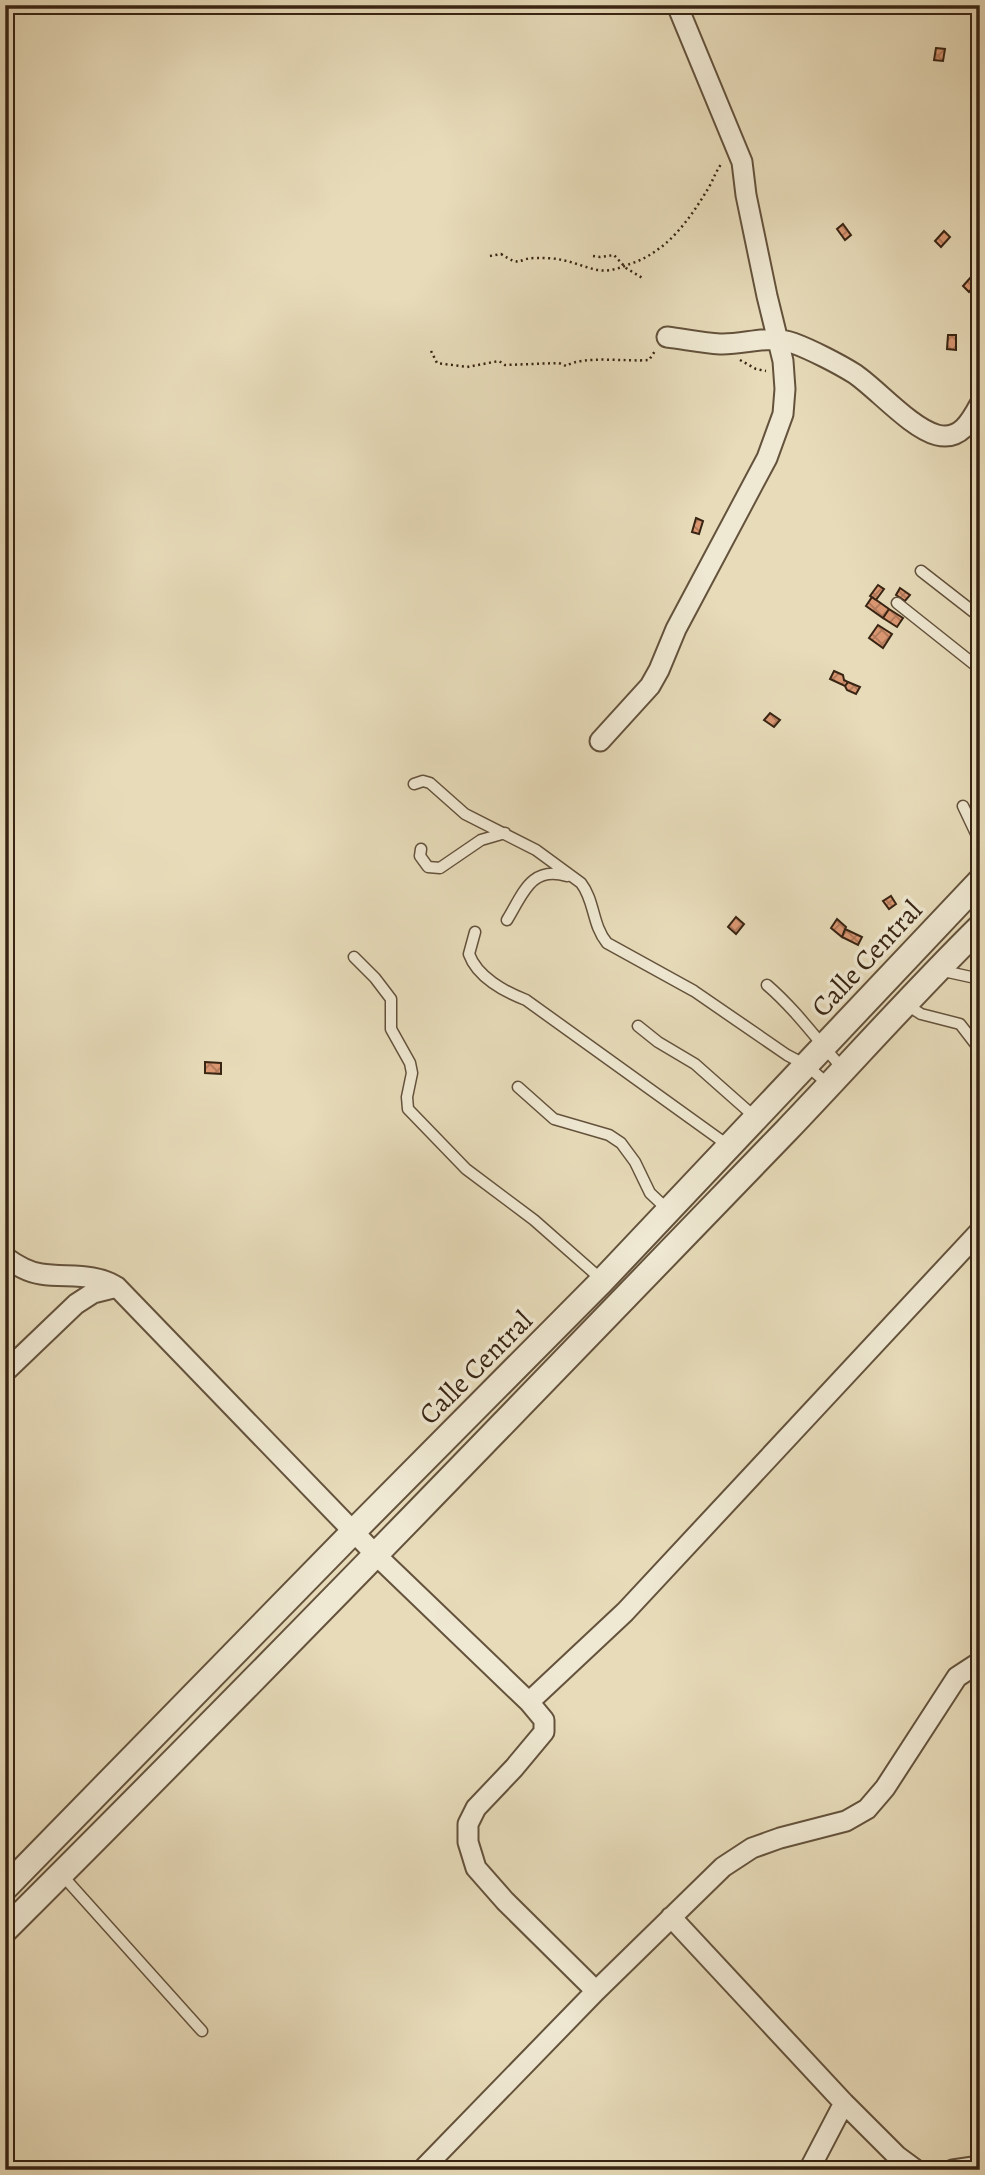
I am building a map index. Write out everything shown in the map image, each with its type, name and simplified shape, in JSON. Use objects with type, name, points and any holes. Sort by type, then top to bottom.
[{"type":"street","points":[[600,741],[649,686],[659,670],[676,629],[767,458],[783,414],[783,360],[775,338],[742,162],[677,5]]},
{"type":"street","points":[[663,341],[720,344],[775,338],[795,343],[855,374],[936,435],[960,431],[972,420],[980,404]]},
{"type":"street","name":"Calle Central","points":[[5,1888],[602,1281],[980,881]]},
{"type":"street","name":"Calle Central","points":[[5,1930],[225,1711],[980,927]]},
{"type":"street","points":[[529,1702],[625,1612],[980,1231]]},
{"type":"street","points":[[5,1257],[39,1274],[96,1278],[117,1287],[353,1532],[529,1702],[544,1720],[544,1732],[476,1808],[468,1824],[468,1842],[476,1868],[505,1901],[596,1991]]},
{"type":"street","points":[[5,1372],[76,1304],[93,1293],[117,1287]]},
{"type":"street","points":[[422,2170],[596,1991],[723,1867],[752,1848],[846,1821],[867,1809],[885,1788],[957,1677],[980,1662]]},
{"type":"street","points":[[671,1917],[844,2103],[897,2156],[916,2170]]},
{"type":"street","points":[[809,2170],[844,2103]]},
{"type":"street","points":[[953,2170],[980,2166]]},
{"type":"lane","points":[[920,572],[980,617]]},
{"type":"lane","points":[[897,603],[980,669]]},
{"type":"lane","points":[[414,784],[423,781],[430,783],[465,814],[536,850],[574,879],[586,890],[600,935],[607,943],[694,991],[787,1055],[836,1077]]},
{"type":"lane","points":[[964,806],[980,842]]},
{"type":"lane","points":[[421,849],[423,862],[428,867],[440,868],[490,835],[505,833]]},
{"type":"lane","points":[[507,920],[534,879],[552,873],[574,879]]},
{"type":"lane","points":[[475,932],[469,954],[478,970],[508,992],[526,1000],[729,1146]]},
{"type":"lane","points":[[354,957],[391,999],[391,1029],[408,1057],[412,1073],[407,1097],[408,1109],[466,1169],[534,1220],[602,1281]]},
{"type":"lane","points":[[937,969],[980,979]]},
{"type":"lane","points":[[767,985],[798,1014],[823,1047],[836,1077]]},
{"type":"lane","points":[[905,1003],[921,1014],[960,1024],[980,1050]]},
{"type":"lane","points":[[638,1026],[658,1042],[695,1064],[756,1118]]},
{"type":"lane","points":[[519,1087],[554,1119],[603,1133],[621,1143],[635,1161],[650,1193],[668,1211]]},
{"type":"lane","points":[[62,1874],[202,2031]]},
{"type":"path","points":[[489,256],[501,254],[511,261],[521,263],[534,258],[559,259],[597,270],[636,262],[662,247],[676,235],[708,189],[722,163],[742,162]]},
{"type":"path","points":[[593,256],[614,255],[644,279]]},
{"type":"path","points":[[431,351],[436,363],[445,366],[460,364],[467,367],[499,361],[505,365],[559,363],[566,366],[572,362],[649,360],[663,341]]},
{"type":"path","points":[[731,357],[768,372],[783,370]]},
{"type":"building","points":[[936,48],[945,49],[943,61],[934,60]]},
{"type":"building","points":[[843,224],[851,235],[845,240],[837,229]]},
{"type":"building","points":[[944,231],[950,237],[941,247],[935,241]]},
{"type":"building","points":[[971,277],[977,283],[969,292],[963,286]]},
{"type":"building","points":[[948,335],[956,335],[956,350],[947,349]]},
{"type":"building","points":[[696,518],[703,521],[699,534],[692,532]]},
{"type":"building","points":[[878,585],[884,589],[876,600],[870,596]]},
{"type":"building","points":[[900,588],[910,595],[905,601],[896,595]]},
{"type":"building","points":[[872,597],[889,609],[883,618],[866,606]]},
{"type":"building","points":[[889,609],[903,618],[897,627],[883,618]]},
{"type":"building","points":[[878,625],[892,634],[883,648],[869,638]]},
{"type":"building","points":[[834,671],[843,675],[848,682],[845,686],[830,679]]},
{"type":"building","points":[[848,682],[860,687],[856,694],[847,690],[845,686]]},
{"type":"building","points":[[770,713],[780,720],[774,727],[764,720]]},
{"type":"building","points":[[891,896],[896,904],[889,909],[883,901]]},
{"type":"building","points":[[736,917],[744,924],[736,934],[728,927]]},
{"type":"building","points":[[837,919],[846,927],[842,937],[831,928]]},
{"type":"building","points":[[845,929],[862,937],[858,945],[842,937]]},
{"type":"building","points":[[205,1062],[221,1063],[221,1074],[205,1073]]}]
